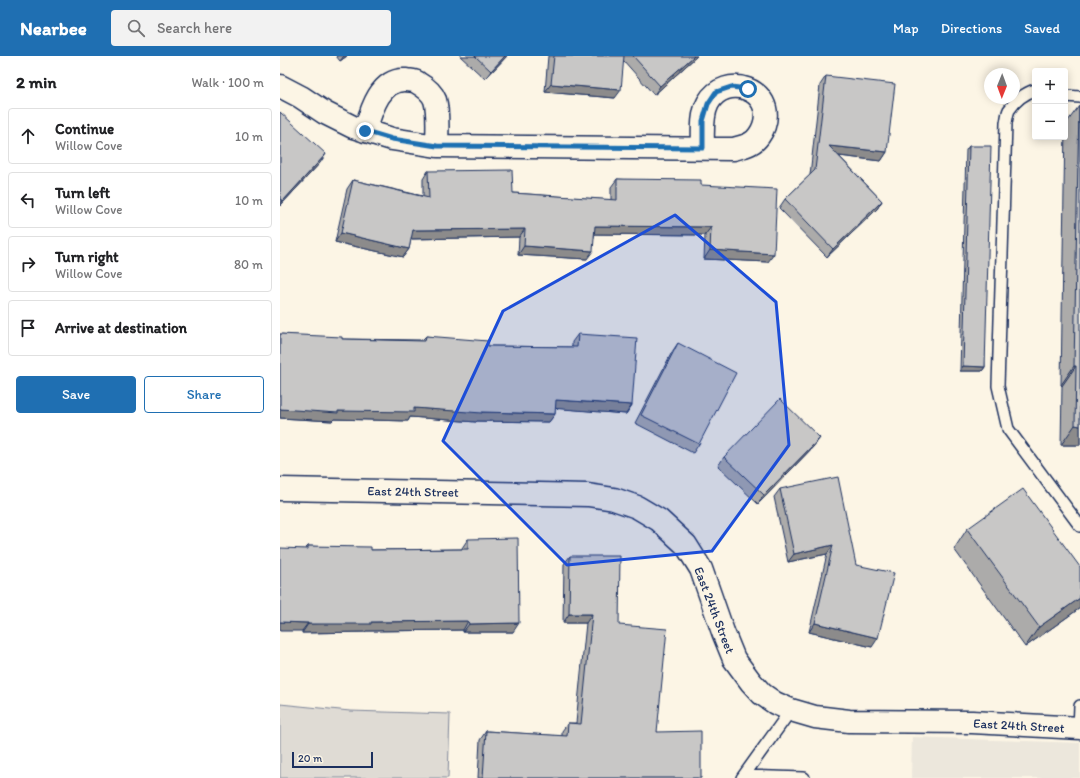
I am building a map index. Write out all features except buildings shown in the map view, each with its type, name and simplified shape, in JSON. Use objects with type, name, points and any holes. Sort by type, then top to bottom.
[{"type":"street","points":[[365,131],[373,107],[382,92],[390,84],[402,80],[415,81],[427,88],[435,99],[437,112],[437,146]]},
{"type":"street","points":[[280,86],[301,97],[325,113],[353,127],[392,139],[437,146],[703,148]]},
{"type":"street","name":"East 24th Street","points":[[280,489],[588,495],[614,499],[637,507],[659,520],[686,545],[701,569],[734,659],[762,694],[775,703],[791,710],[815,717],[849,721],[972,722],[1079,728]]},
{"type":"lane","points":[[1032,91],[1017,100],[1009,110],[1006,123],[998,386],[1008,429],[1080,526]]},
{"type":"lane","points":[[1068,96],[1080,97]]},
{"type":"lane","points":[[1079,728],[1080,706]]},
{"type":"lane","points":[[743,777],[791,710]]},
{"type":"lane","points":[[743,777],[804,778]]},
{"type":"highlighted area","points":[[675,215],[776,302],[789,445],[712,551],[567,565],[443,441],[503,311]]},
{"type":"shaded area","points":[[280,704],[350,711],[450,714],[448,778],[280,778]]},
{"type":"shaded area","points":[[912,737],[1080,743],[1080,778],[911,778]]},
{"type":"route","points":[[365,131],[392,139],[437,146],[703,148],[703,121],[708,104],[716,92],[731,87],[748,89]]}]
